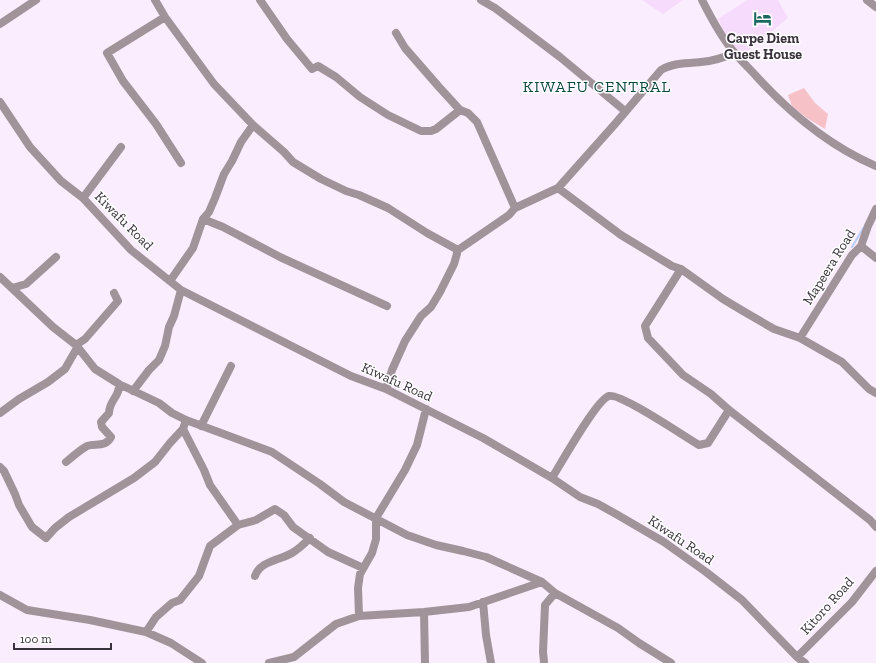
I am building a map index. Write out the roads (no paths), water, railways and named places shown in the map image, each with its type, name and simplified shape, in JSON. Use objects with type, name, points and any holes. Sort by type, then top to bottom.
[{"type":"street","points":[[0,24],[36,0]]},
{"type":"street","points":[[155,0],[165,17],[214,84],[253,125],[284,152],[293,162],[321,179],[388,208],[427,233],[458,250]]},
{"type":"street","points":[[260,0],[287,39],[312,69],[318,66],[325,69],[360,97],[388,115],[420,130],[431,131],[436,129],[460,110]]},
{"type":"street","points":[[481,0],[495,8],[560,57],[625,111]]},
{"type":"street","points":[[702,0],[722,36],[734,53],[771,93],[809,126],[836,146],[876,166]]},
{"type":"street","points":[[867,0],[876,7]]},
{"type":"street","points":[[165,17],[107,53],[124,82],[156,124],[181,163]]},
{"type":"street","points":[[396,33],[405,48],[460,110],[468,113],[477,122],[515,208]]},
{"type":"street","points":[[386,389],[392,370],[405,341],[421,316],[431,307],[440,292],[454,264],[458,250],[496,222],[509,215],[515,208],[558,188],[665,67],[717,59],[734,53]]},
{"type":"street","name":"Kiwafu Road","points":[[0,102],[30,147],[61,181],[83,198],[131,250],[181,290],[202,299],[351,376],[386,389],[483,438],[552,478],[580,497],[598,504],[664,542],[742,600],[804,663]]},
{"type":"street","points":[[170,281],[193,248],[203,219],[209,212],[224,174],[241,142],[253,125]]},
{"type":"street","points":[[83,198],[121,147]]},
{"type":"street","points":[[558,188],[622,235],[672,266],[681,269],[723,299],[774,329],[800,338],[842,362],[869,389],[876,393]]},
{"type":"street","name":"Mapeera Road","points":[[800,338],[852,255],[861,246],[876,209]]},
{"type":"street","points":[[203,219],[223,227],[280,257],[387,306]]},
{"type":"street","points":[[861,246],[876,258]]},
{"type":"street","points":[[12,288],[26,284],[56,256]]},
{"type":"street","points":[[681,269],[646,326],[648,338],[683,375],[711,394],[729,410],[873,517],[876,527]]},
{"type":"street","points":[[0,277],[53,327],[77,346],[95,369],[119,384],[158,403],[172,413],[186,420],[272,452],[344,502],[407,535],[436,545],[486,557],[542,582],[555,593],[618,628],[639,644],[671,663]]},
{"type":"street","points":[[133,392],[149,370],[159,360],[165,346],[169,327],[174,316],[181,290]]},
{"type":"street","points":[[0,413],[19,399],[48,382],[65,369],[77,346],[118,302],[114,293]]},
{"type":"street","points":[[201,426],[231,366]]},
{"type":"street","points":[[66,462],[88,446],[102,445],[110,440],[111,437],[102,426],[101,422],[109,412],[109,406],[118,395],[120,390],[119,384]]},
{"type":"street","points":[[552,478],[598,406],[604,398],[609,396],[615,396],[631,404],[699,445],[708,443],[729,410]]},
{"type":"street","points":[[359,616],[358,588],[360,574],[372,553],[376,539],[376,518],[418,445],[426,409]]},
{"type":"street","points":[[0,467],[9,479],[19,506],[32,527],[46,538],[55,528],[69,517],[134,478],[155,462],[183,429],[186,420]]},
{"type":"street","points":[[183,429],[210,485],[238,525]]},
{"type":"street","points":[[146,632],[156,617],[172,603],[180,600],[199,576],[210,546],[238,525],[256,520],[275,509],[284,515],[293,527],[328,552],[363,568]]},
{"type":"street","points":[[255,576],[261,566],[292,553],[302,547],[310,538]]},
{"type":"street","name":"Kitoro Road","points":[[797,657],[852,602],[876,570]]},
{"type":"street","points":[[269,663],[294,657],[336,624],[359,616],[424,612],[470,607],[542,582]]},
{"type":"street","points":[[544,662],[545,605],[555,593]]},
{"type":"street","points":[[0,595],[27,610],[90,620],[146,632],[171,643],[202,663]]},
{"type":"street","points":[[483,602],[491,663]]},
{"type":"street","points":[[424,612],[425,663]]},
{"type":"waterway","points":[[852,247],[864,227]]},
{"type":"place","name":"Carpe Diem Guest House","points":[[763,18]]},
{"type":"district","name":"KIWAFU CENTRAL","points":[[597,86]]}]
